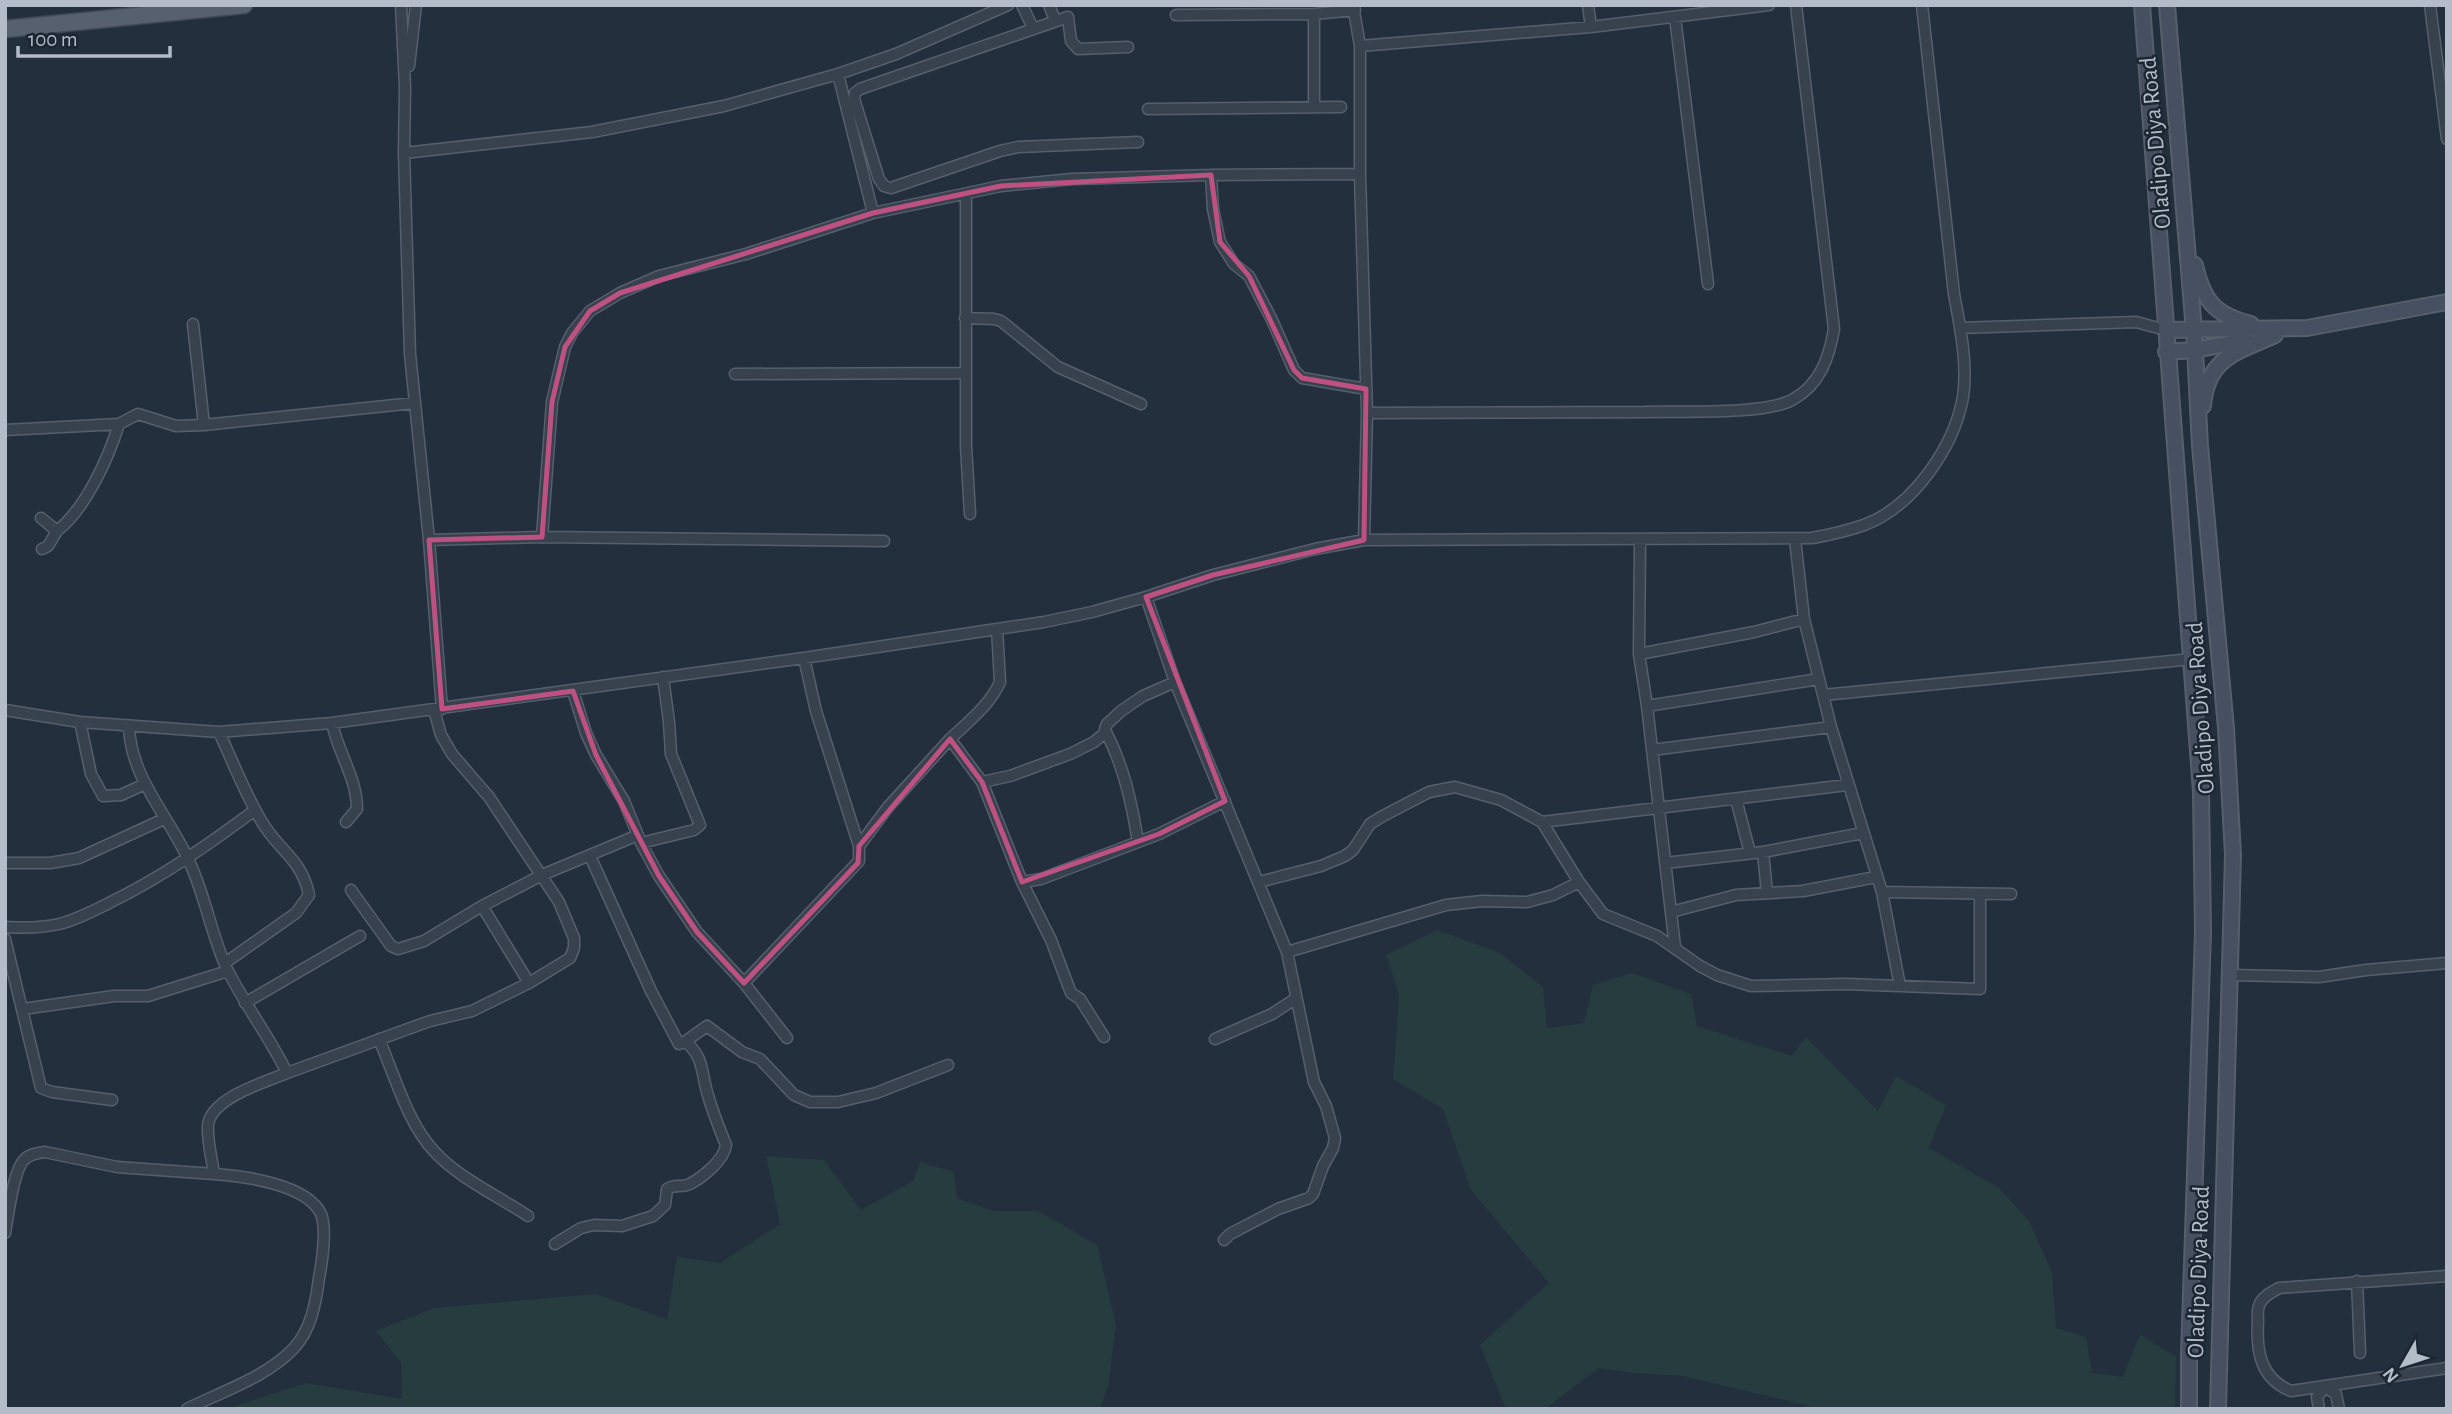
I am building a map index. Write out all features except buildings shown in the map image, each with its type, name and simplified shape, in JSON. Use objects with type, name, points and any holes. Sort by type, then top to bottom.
[{"type":"main road","points":[[5,29],[244,5]]},
{"type":"main road","name":"Oladipo Diya Road","points":[[2142,5],[2201,792],[2203,933],[2189,1409]]},
{"type":"main road","name":"Oladipo Diya Road","points":[[2167,5],[2194,331],[2200,446],[2226,728],[2233,855],[2218,1409]]},
{"type":"main road","points":[[2185,229],[2202,289],[2210,303],[2231,318],[2279,330]]},
{"type":"main road","points":[[2166,352],[2195,350],[2279,330],[2447,302]]},
{"type":"main road","points":[[2166,330],[2279,330]]},
{"type":"main road","points":[[2200,446],[2204,395],[2211,376],[2220,363],[2233,352],[2279,330]]},
{"type":"street","points":[[214,1174],[208,1126],[216,1109],[250,1089],[287,1073],[430,1021],[472,1011],[570,958],[574,948],[574,938],[567,920],[542,875],[489,797],[452,754],[441,735],[429,540],[410,354],[401,5]]},
{"type":"street","points":[[405,87],[416,5]]},
{"type":"street","points":[[404,153],[592,132],[724,106],[838,74],[896,54],[1008,5]]},
{"type":"street","points":[[1022,5],[1033,28]]},
{"type":"street","points":[[1049,5],[1055,20]]},
{"type":"street","points":[[1588,5],[1591,27]]},
{"type":"street","points":[[1360,46],[1591,27],[1769,5]]},
{"type":"street","points":[[1367,413],[1710,411],[1779,405],[1804,391],[1822,371],[1829,354],[1833,329],[1796,5]]},
{"type":"street","points":[[5,710],[80,722],[219,732],[332,723],[997,629],[1091,612],[1213,575],[1315,549],[1364,540],[1796,539],[1812,538],[1864,525],[1890,511],[1922,482],[1949,440],[1963,398],[1960,328],[1922,5]]},
{"type":"street","points":[[2430,5],[2447,139]]},
{"type":"street","points":[[1175,15],[1314,14],[1332,9],[1354,8],[1360,46],[1360,174],[1367,413],[1364,540]]},
{"type":"street","points":[[1314,14],[1314,107]]},
{"type":"street","points":[[1128,47],[1079,49],[1071,41],[1068,17],[860,89],[855,93],[854,99],[878,180],[891,188],[1017,147],[1138,142]]},
{"type":"street","points":[[1675,17],[1708,284]]},
{"type":"street","points":[[838,74],[873,213]]},
{"type":"street","points":[[1148,109],[1341,107]]},
{"type":"street","points":[[542,537],[552,402],[565,347],[572,333],[590,311],[620,293],[659,276],[746,254],[873,213],[1001,186],[1072,179],[1360,174]]},
{"type":"street","points":[[1212,175],[1213,208],[1220,242],[1234,264],[1249,276],[1271,317],[1294,370],[1302,378],[1366,389]]},
{"type":"street","points":[[966,194],[965,446],[971,514]]},
{"type":"street","points":[[965,318],[994,318],[1001,321],[1058,367],[1141,404]]},
{"type":"street","points":[[1960,328],[2136,322],[2166,330]]},
{"type":"street","points":[[192,324],[204,425]]},
{"type":"street","points":[[735,374],[965,373]]},
{"type":"street","points":[[5,430],[119,424],[138,414],[176,426],[204,425],[414,403]]},
{"type":"street","points":[[42,549],[48,546],[57,531],[65,525],[83,501],[113,445],[119,424]]},
{"type":"street","points":[[41,518],[57,531]]},
{"type":"street","points":[[429,540],[542,537],[884,541]]},
{"type":"street","points":[[1640,539],[1639,654],[1675,947]]},
{"type":"street","points":[[1796,539],[1804,619],[1830,727],[1882,892],[1900,986]]},
{"type":"street","points":[[1146,597],[1175,682],[1287,952],[1314,1082],[1326,1106],[1335,1143],[1309,1198],[1278,1209],[1230,1234],[1224,1240]]},
{"type":"street","points":[[1639,654],[1754,632],[1804,619]]},
{"type":"street","points":[[859,846],[888,807],[987,702],[998,686],[997,629]]},
{"type":"street","points":[[744,983],[858,863],[860,857],[859,846],[816,711],[804,658]]},
{"type":"street","points":[[1823,695],[2192,659]]},
{"type":"street","points":[[351,890],[394,948],[424,941],[482,906],[542,875],[590,856],[640,839],[694,830],[700,825],[671,754],[663,677]]},
{"type":"street","points":[[1647,706],[1819,679]]},
{"type":"street","points":[[1138,842],[1133,808],[1119,757],[1105,729],[1107,724],[1132,703],[1175,682]]},
{"type":"street","points":[[573,691],[586,733],[624,801],[659,876],[697,932],[744,983],[787,1038]]},
{"type":"street","points":[[80,722],[92,774],[103,796],[121,794],[145,784]]},
{"type":"street","points":[[332,723],[336,743],[355,783],[357,809],[346,822]]},
{"type":"street","points":[[129,727],[134,759],[145,784],[188,859],[205,900],[226,967],[287,1073]]},
{"type":"street","points":[[1652,750],[1830,727]]},
{"type":"street","points":[[23,1009],[114,996],[148,996],[226,967],[296,913],[309,895],[299,868],[269,834],[255,810],[219,732]]},
{"type":"street","points":[[982,782],[1010,776],[1070,754],[1094,742],[1106,732]]},
{"type":"street","points":[[950,739],[982,782],[1071,993],[1080,999],[1104,1037]]},
{"type":"street","points":[[1542,822],[1847,785]]},
{"type":"street","points":[[1259,882],[1321,866],[1345,856],[1353,850],[1370,824],[1429,792],[1455,788],[1501,800],[1542,822],[1602,914],[1657,936],[1700,967],[1751,986],[1846,984],[1980,989],[1980,894]]},
{"type":"street","points":[[1736,799],[1749,853]]},
{"type":"street","points":[[1022,882],[1041,879],[1159,834],[1226,801]]},
{"type":"street","points":[[5,927],[62,923],[135,890],[188,859],[255,810]]},
{"type":"street","points":[[5,863],[50,863],[79,858],[164,818]]},
{"type":"street","points":[[1665,863],[1763,852],[1863,832]]},
{"type":"street","points":[[1763,852],[1768,893]]},
{"type":"street","points":[[590,856],[677,1042],[686,1042],[704,1027],[711,1028],[742,1052],[760,1059],[794,1094],[810,1102],[838,1102],[876,1093],[948,1065]]},
{"type":"street","points":[[1671,912],[1736,895],[1803,891],[1877,877]]},
{"type":"street","points":[[1287,952],[1446,905],[1482,901],[1527,902],[1553,895],[1579,882]]},
{"type":"street","points":[[1882,892],[2011,894]]},
{"type":"street","points":[[482,906],[529,982]]},
{"type":"street","points":[[245,1003],[360,936]]},
{"type":"street","points":[[5,939],[41,1088],[52,1093],[112,1100]]},
{"type":"street","points":[[2229,975],[2319,976],[2447,963]]},
{"type":"street","points":[[1215,1039],[1272,1014],[1295,999]]},
{"type":"street","points":[[379,1039],[413,1119],[432,1150],[447,1164],[528,1216]]},
{"type":"street","points":[[555,1244],[581,1228],[594,1225],[622,1226],[653,1216],[665,1205],[667,1189],[670,1186],[689,1184],[705,1173],[725,1151],[726,1145],[705,1083],[704,1067],[693,1048],[686,1042]]},
{"type":"street","points":[[5,1233],[20,1165],[25,1158],[46,1152],[117,1167],[214,1174],[265,1181],[311,1201],[322,1217],[323,1227],[316,1304],[306,1331],[297,1346],[276,1365],[187,1409]]},
{"type":"street","points":[[2447,1276],[2279,1288],[2270,1292],[2259,1306],[2257,1331],[2262,1367],[2270,1379],[2291,1391],[2447,1368]]},
{"type":"street","points":[[2357,1281],[2360,1353]]},
{"type":"street","points":[[2319,1409],[2317,1397],[2325,1387]]},
{"type":"street","points":[[2325,1387],[2336,1394],[2339,1409]]},
{"type":"highlighted area","points":[[1211,175],[1220,242],[1249,276],[1294,370],[1302,378],[1366,389],[1364,540],[1213,575],[1146,597],[1225,801],[1159,834],[1022,882],[982,782],[950,739],[859,846],[858,863],[744,983],[697,932],[659,876],[596,755],[573,691],[442,709],[429,540],[542,537],[552,402],[565,347],[590,311],[620,293],[873,213],[1001,186]]},
{"type":"green space","points":[[1437,930],[1500,953],[1543,987],[1547,1028],[1584,1023],[1593,985],[1632,973],[1691,994],[1697,1026],[1792,1056],[1806,1037],[1878,1111],[1896,1076],[1946,1105],[1929,1148],[1999,1188],[2029,1221],[2052,1272],[2056,1328],[2086,1337],[2092,1373],[2123,1377],[2140,1334],[2176,1357],[2175,1409],[1809,1409],[1809,1406],[1683,1376],[1599,1368],[1545,1409],[1506,1409],[1480,1345],[1549,1283],[1471,1190],[1443,1109],[1393,1079],[1399,995],[1386,955]]},
{"type":"green space","points":[[766,1156],[824,1160],[861,1210],[913,1181],[920,1162],[954,1172],[957,1198],[993,1211],[1038,1211],[1097,1245],[1116,1325],[1108,1387],[1100,1409],[226,1409],[306,1383],[402,1399],[401,1363],[376,1331],[434,1308],[596,1294],[667,1319],[677,1257],[720,1263],[780,1224]]}]
